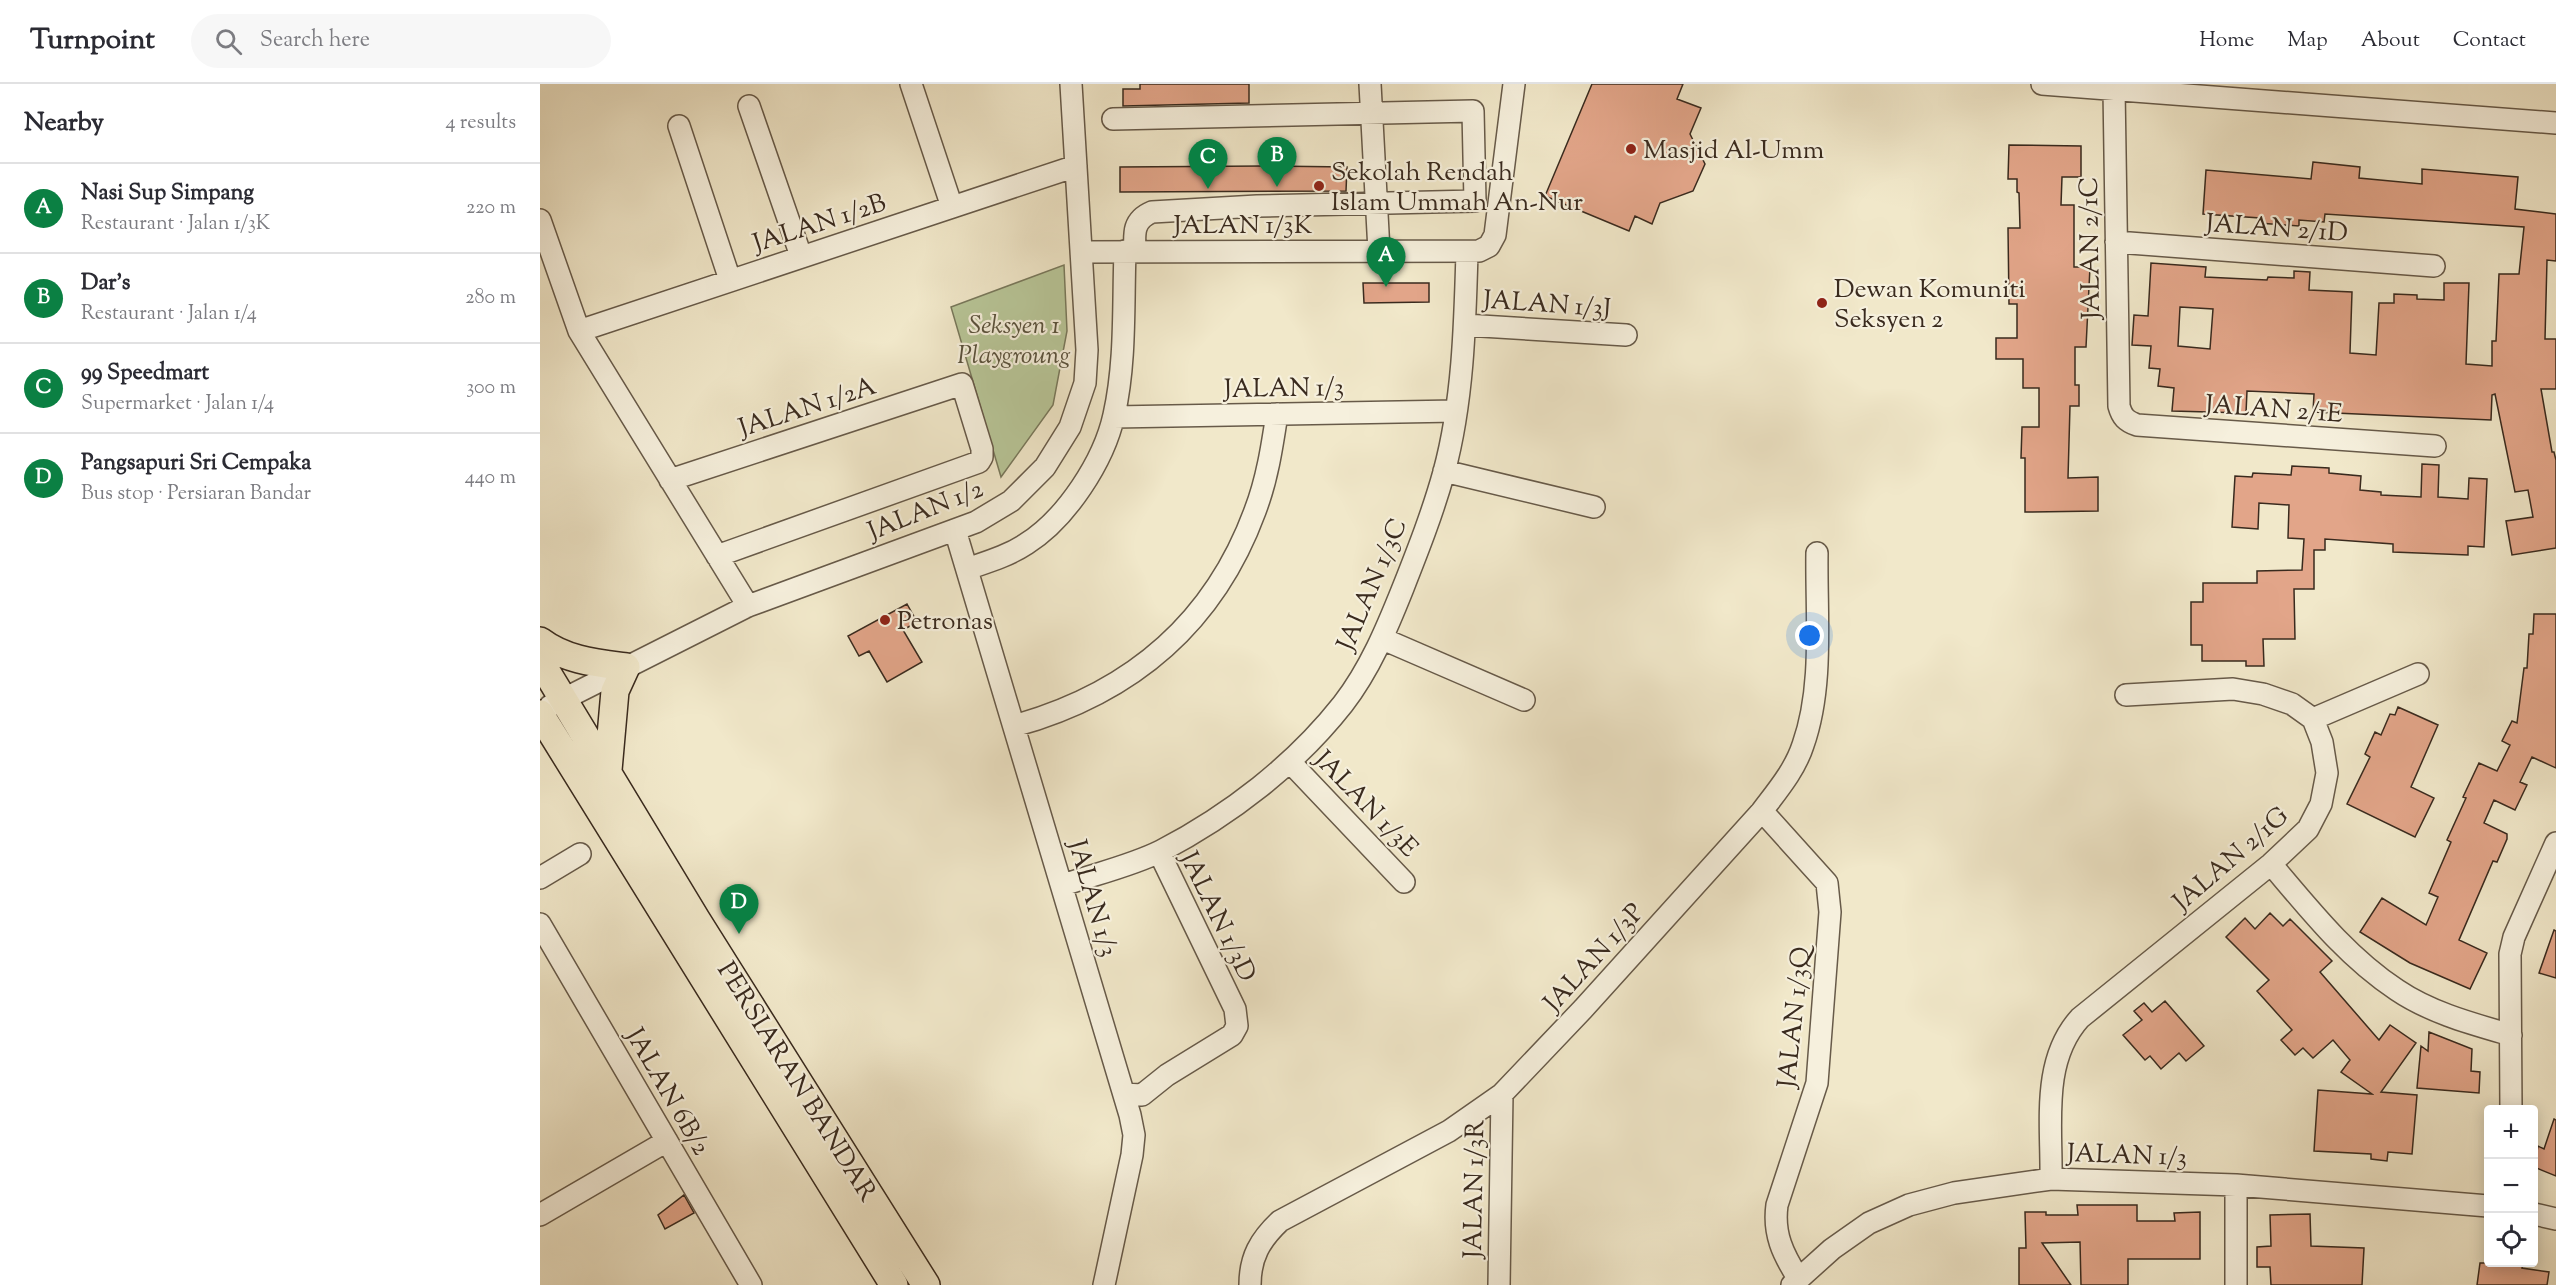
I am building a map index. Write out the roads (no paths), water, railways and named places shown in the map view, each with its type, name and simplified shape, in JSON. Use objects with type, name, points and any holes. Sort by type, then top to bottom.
[{"type":"main road","points":[[540,641],[556,653],[593,663],[626,667],[615,691],[609,770]]},
{"type":"main road","name":"PERSIARAN BANDAR","points":[[540,661],[609,770],[696,919],[926,1285]]},
{"type":"main road","name":"PERSIARAN BANDAR","points":[[540,713],[894,1285]]},
{"type":"street","points":[[910,84],[952,207]]},
{"type":"street","name":"JALAN 1/2","points":[[540,713],[564,698],[748,606],[976,522],[1011,501],[1045,467],[1070,427],[1084,383],[1087,350],[1071,84]]},
{"type":"street","points":[[1370,84],[1374,203],[1379,252]]},
{"type":"street","name":"JALAN 1/3K","points":[[1082,252],[1467,252],[1489,246],[1495,235],[1514,84]]},
{"type":"street","points":[[2042,84],[2556,123]]},
{"type":"street","name":"JALAN 2/1C","points":[[2103,87],[2116,242],[2119,406]]},
{"type":"street","points":[[749,106],[801,256]]},
{"type":"street","points":[[967,568],[1001,557],[1026,545],[1061,513],[1084,482],[1114,417],[1120,375],[1130,251],[1139,219],[1152,212],[1257,206],[1475,201],[1473,111],[1113,119]]},
{"type":"street","points":[[679,126],[730,280]]},
{"type":"street","name":"JALAN 1/2B","points":[[579,331],[1076,166]]},
{"type":"street","points":[[540,220],[579,331],[748,606]]},
{"type":"street","name":"JALAN 2/1D","points":[[2116,242],[2434,266]]},
{"type":"street","name":"JALAN 1/3C","points":[[1063,885],[1159,852],[1220,817],[1290,762],[1343,703],[1383,639],[1419,547],[1444,471],[1456,411],[1465,325],[1467,252]]},
{"type":"street","name":"JALAN 1/3J","points":[[1465,325],[1626,335]]},
{"type":"street","name":"JALAN 1/2A","points":[[670,480],[962,384],[982,448],[982,458],[979,462],[717,556]]},
{"type":"street","name":"JALAN 2/1E","points":[[2119,406],[2127,421],[2137,425],[2435,446]]},
{"type":"street","name":"JALAN 1/3","points":[[1114,417],[1456,411]]},
{"type":"street","points":[[1014,726],[1057,714],[1098,695],[1134,672],[1173,640],[1205,603],[1233,561],[1255,511],[1269,461],[1276,414]]},
{"type":"street","points":[[1444,471],[1594,507]]},
{"type":"street","name":"JALAN 1/3","points":[[955,530],[1063,885],[1134,1135],[1132,1155],[1104,1285]]},
{"type":"street","name":"JALAN 1/3P","points":[[1250,1285],[1253,1258],[1263,1237],[1280,1221],[1449,1131],[1502,1094],[1583,1010],[1762,811],[1788,776],[1803,747],[1812,714],[1817,553]]},
{"type":"street","points":[[1383,639],[1524,700]]},
{"type":"street","points":[[2126,695],[2233,689],[2263,694],[2292,704],[2313,719],[2418,674]]},
{"type":"street","name":"JALAN 2/1G","points":[[2051,1179],[2052,1078],[2058,1053],[2068,1031],[2080,1018],[2271,864],[2308,829],[2321,804],[2326,773],[2322,742],[2313,719]]},
{"type":"street","name":"JALAN 1/3E","points":[[1290,762],[1404,882]]},
{"type":"street","name":"JALAN 1/3Q","points":[[1762,811],[1827,883],[1830,912],[1818,1083],[1777,1205],[1774,1222],[1782,1252],[1795,1281]]},
{"type":"street","points":[[2511,1105],[2508,970],[2514,937],[2556,843]]},
{"type":"street","name":"JALAN 1/3D","points":[[1124,1094],[1142,1095],[1167,1075],[1232,1035],[1237,1021],[1231,1002],[1159,852]]},
{"type":"street","points":[[540,878],[580,854]]},
{"type":"street","points":[[2271,864],[2326,928],[2361,962],[2398,991],[2452,1017],[2511,1035]]},
{"type":"street","name":"JALAN 6B/2","points":[[540,924],[667,1141],[742,1282]]},
{"type":"street","name":"JALAN 1/3R","points":[[1499,1285],[1502,1094]]},
{"type":"street","points":[[540,1215],[667,1141]]},
{"type":"street","name":"JALAN 1/3","points":[[1795,1281],[1832,1249],[1869,1223],[1909,1205],[1954,1193],[2051,1179],[2236,1185],[2484,1206]]},
{"type":"street","points":[[2236,1185],[2236,1285]]},
{"type":"street","points":[[2538,1215],[2556,1219]]},
{"type":"place","name":"Masjid Al-Umm","points":[[1631,149]]},
{"type":"place","name":"Sekolah Rendah Islam Ummah An-Nur","points":[[1319,186]]},
{"type":"place","name":"Dar's","points":[[1277,187]]},
{"type":"place","name":"99 Speedmart","points":[[1208,189]]},
{"type":"place","name":"Nasi Sup Simpang","points":[[1386,287]]},
{"type":"place","name":"Dewan Komuniti Seksyen 2","points":[[1822,303]]},
{"type":"place","name":"Petronas","points":[[885,620]]},
{"type":"place","name":"Pangsapuri Sri Cempaka","points":[[739,934]]},
{"type":"park label","name":"Seksyen 1 Playgroung","points":[[1014,339]]}]
